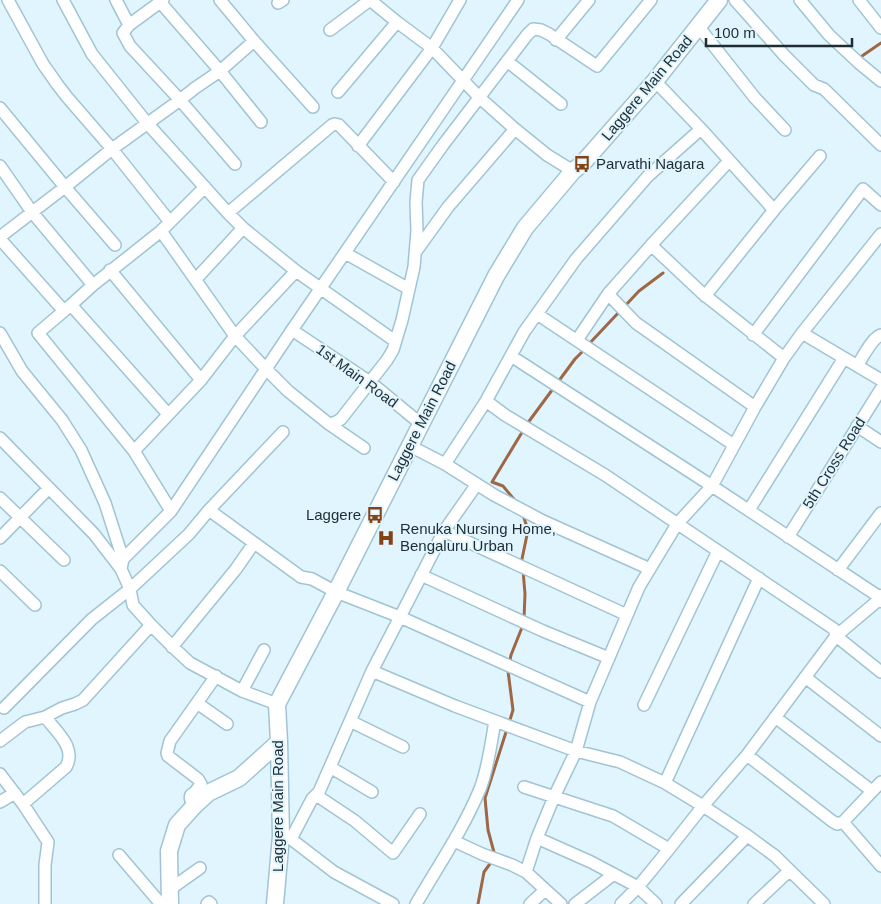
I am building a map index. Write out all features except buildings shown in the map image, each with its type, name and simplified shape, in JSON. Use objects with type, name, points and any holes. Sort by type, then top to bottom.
[{"type":"street","points":[[8,0],[43,64],[67,97],[112,149],[170,222]]},
{"type":"street","points":[[63,0],[92,54],[148,123],[228,213],[243,228],[296,271],[395,341]]},
{"type":"street","points":[[116,0],[129,25]]},
{"type":"street","points":[[220,0],[313,107]]},
{"type":"street","points":[[330,30],[370,0],[432,48],[480,98],[515,129],[547,155],[573,170]]},
{"type":"street","points":[[358,146],[432,48],[460,0]]},
{"type":"street","points":[[122,564],[171,511],[292,330],[518,0]]},
{"type":"street","points":[[556,40],[589,0]]},
{"type":"street","points":[[329,424],[341,419],[393,350],[414,266],[418,180],[443,144],[527,35],[533,30],[541,30],[597,66],[651,0]]},
{"type":"street","name":"Laggere Main Road","points":[[276,904],[286,838],[277,704],[336,592],[496,276],[525,228],[573,170],[582,164],[655,81],[719,0]]},
{"type":"street","points":[[735,0],[814,85],[824,89],[881,145]]},
{"type":"street","points":[[800,0],[829,35],[881,81]]},
{"type":"street","points":[[860,0],[881,28]]},
{"type":"street","points":[[235,164],[130,46],[123,34],[129,25],[161,1],[261,122]]},
{"type":"street","points":[[338,92],[397,22]]},
{"type":"street","points":[[698,26],[755,98],[785,130]]},
{"type":"street","points":[[168,414],[0,238],[112,149],[220,71],[254,41]]},
{"type":"street","points":[[507,61],[561,104]]},
{"type":"street","points":[[655,81],[774,210]]},
{"type":"street","points":[[0,108],[115,245]]},
{"type":"street","points":[[228,213],[335,124],[339,125],[394,182]]},
{"type":"street","points":[[416,251],[448,207],[515,129]]},
{"type":"street","points":[[445,464],[486,401],[524,332],[576,259],[648,176],[701,129]]},
{"type":"street","points":[[705,296],[820,156]]},
{"type":"street","points":[[577,340],[608,294],[730,161]]},
{"type":"street","points":[[0,166],[32,212],[93,285]]},
{"type":"street","points":[[171,511],[134,451],[38,333],[110,270],[161,231],[205,187]]},
{"type":"street","points":[[754,334],[863,189],[881,204]]},
{"type":"street","points":[[196,279],[243,228]]},
{"type":"street","points":[[161,231],[235,336],[288,391],[329,424],[364,448]]},
{"type":"street","points":[[526,872],[537,838],[576,751],[590,702],[639,587],[677,524],[712,486],[784,358],[881,234]]},
{"type":"street","points":[[651,245],[705,296],[784,358]]},
{"type":"street","points":[[345,253],[409,289]]},
{"type":"street","points":[[110,270],[201,380]]},
{"type":"street","points":[[134,451],[201,380],[235,336],[296,271]]},
{"type":"street","points":[[608,294],[636,322],[755,407]]},
{"type":"street","points":[[537,314],[734,445]]},
{"type":"street","name":"1st Main Road","points":[[292,330],[370,382],[420,424]]},
{"type":"street","points":[[802,333],[881,380]]},
{"type":"street","points":[[0,334],[22,371],[62,420],[81,450],[105,504],[133,604],[151,626],[190,663],[242,691],[277,704]]},
{"type":"street","points":[[857,366],[874,340],[881,334]]},
{"type":"street","points":[[511,356],[881,598],[836,636],[747,755],[638,887],[621,904]]},
{"type":"street","points":[[749,510],[844,358]]},
{"type":"street","name":"5th Cross Road","points":[[788,536],[881,389]]},
{"type":"street","points":[[486,401],[505,415],[605,474],[834,629],[836,636],[881,672]]},
{"type":"street","points":[[857,426],[881,442]]},
{"type":"street","points":[[4,708],[92,619],[130,589],[189,534],[209,510],[283,432]]},
{"type":"street","points":[[0,438],[122,564]]},
{"type":"street","points":[[410,446],[445,464],[542,521],[650,569]]},
{"type":"street","points":[[393,904],[334,872],[286,838],[319,792],[372,670],[444,531],[477,484]]},
{"type":"street","points":[[0,538],[49,488]]},
{"type":"street","points":[[0,498],[64,560]]},
{"type":"street","points":[[209,510],[301,577],[312,579],[336,592],[400,617],[590,702]]},
{"type":"street","points":[[838,570],[881,513]]},
{"type":"street","points":[[444,531],[627,615]]},
{"type":"street","points":[[172,647],[236,569],[254,543]]},
{"type":"street","points":[[644,705],[718,551]]},
{"type":"street","points":[[0,571],[34,605]]},
{"type":"street","points":[[421,575],[609,658]]},
{"type":"street","points":[[665,783],[759,578]]},
{"type":"street","points":[[0,741],[25,722],[45,717],[83,700],[151,626]]},
{"type":"street","points":[[242,691],[264,650]]},
{"type":"street","points":[[372,670],[499,723],[576,751],[620,762],[665,783],[703,806],[775,856],[824,904]]},
{"type":"street","points":[[195,805],[190,797],[201,784],[198,779],[168,756],[167,752],[170,741],[216,676]]},
{"type":"street","points":[[805,677],[881,736]]},
{"type":"street","points":[[197,703],[227,724]]},
{"type":"street","points":[[23,804],[66,767],[70,761],[68,745],[45,717]]},
{"type":"street","points":[[775,717],[872,792]]},
{"type":"street","points":[[350,721],[403,747]]},
{"type":"street","points":[[416,904],[454,841],[480,789],[499,723]]},
{"type":"street","points":[[167,899],[169,851],[177,825],[208,793],[238,778],[279,742]]},
{"type":"street","points":[[747,755],[837,824],[843,822],[881,782]]},
{"type":"street","points":[[330,767],[372,792]]},
{"type":"street","points":[[0,774],[48,842],[45,865],[45,904]]},
{"type":"street","points":[[524,787],[613,816],[669,849]]},
{"type":"street","points":[[0,802],[15,793]]},
{"type":"street","points":[[316,795],[355,821],[393,853],[420,814]]},
{"type":"street","points":[[843,822],[881,866]]},
{"type":"street","points":[[682,904],[747,836]]},
{"type":"street","points":[[537,838],[591,862],[638,887],[656,904]]},
{"type":"street","points":[[454,841],[526,872],[562,904]]},
{"type":"street","points":[[120,855],[167,899]]},
{"type":"street","points":[[167,899],[200,868]]},
{"type":"street","points":[[754,904],[789,871]]},
{"type":"street","points":[[575,904],[614,874]]},
{"type":"street","points":[[530,904],[545,890]]},
{"type":"waterway","points":[[862,56],[881,43]]},
{"type":"waterway","points":[[624,307],[639,291],[663,273]]},
{"type":"waterway","points":[[588,345],[620,311]]},
{"type":"waterway","points":[[527,424],[575,359],[584,350]]},
{"type":"waterway","points":[[517,503],[503,486],[492,482],[524,429]]},
{"type":"waterway","points":[[522,564],[528,530],[523,515]]},
{"type":"waterway","points":[[523,570],[525,594],[524,619]]},
{"type":"waterway","points":[[509,723],[513,710],[508,671],[511,655],[523,625]]},
{"type":"waterway","points":[[495,856],[488,830],[485,798],[507,729]]},
{"type":"waterway","points":[[478,904],[484,872],[492,861]]},
{"type":"place","name":"Parvathi Nagara","points":[[582,164]]},
{"type":"place","name":"Laggere","points":[[375,515]]},
{"type":"place","name":"Renuka Nursing Home, Bengaluru Urban","points":[[386,538]]}]
